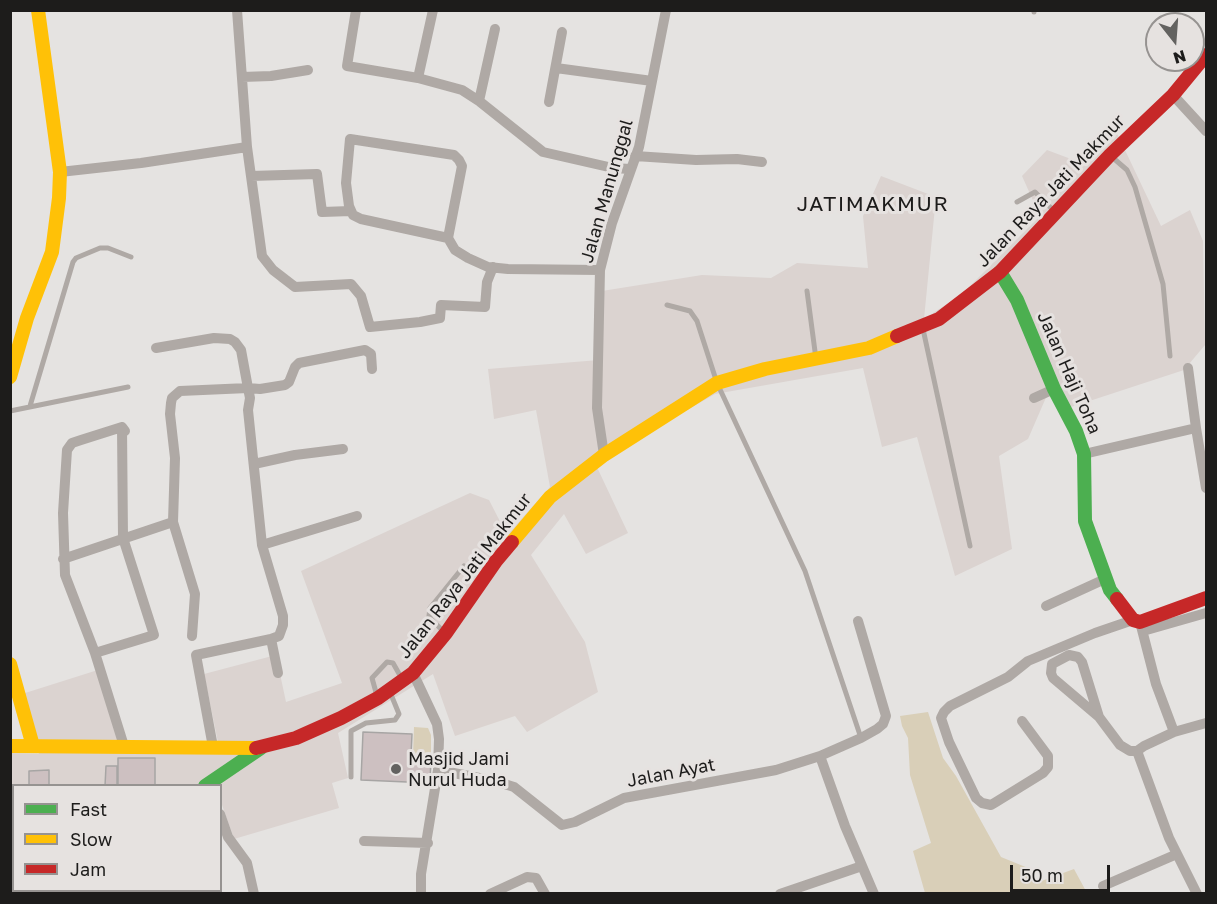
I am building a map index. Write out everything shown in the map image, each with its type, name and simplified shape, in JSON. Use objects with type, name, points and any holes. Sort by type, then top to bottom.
[{"type":"main road","points":[[10,377],[27,318],[52,252],[57,226],[60,172],[38,10]]},
{"type":"main road","name":"Jalan Raya Jati Makmur","points":[[10,746],[261,748],[296,738],[341,718],[384,694],[408,677],[446,633],[496,561],[550,497],[604,455],[717,383],[765,369],[869,348],[939,319],[1000,272],[1110,155],[1173,95],[1206,55]]},
{"type":"main road","name":"Jalan Haji Toha","points":[[1000,272],[1017,300],[1054,390],[1076,431],[1084,454],[1084,521],[1105,579],[1110,590],[1139,624]]},
{"type":"main road","points":[[1139,624],[1206,598]]},
{"type":"main road","points":[[10,664],[14,693],[33,746]]},
{"type":"main road","points":[[210,784],[261,748]]},
{"type":"street","points":[[237,10],[247,147],[261,256],[273,270],[295,287],[351,284],[361,296],[370,327],[440,318],[441,305],[485,307],[487,282],[493,267]]},
{"type":"street","points":[[356,10],[347,66],[418,78],[462,90],[543,152],[613,168],[630,169]]},
{"type":"street","points":[[418,78],[433,10]]},
{"type":"street","name":"Jalan Manunggal","points":[[604,455],[597,408],[600,270],[612,223],[644,125],[666,10]]},
{"type":"street","points":[[479,101],[495,29]]},
{"type":"street","points":[[549,102],[562,32]]},
{"type":"street","points":[[555,68],[652,81]]},
{"type":"street","points":[[242,76],[271,76],[308,70]]},
{"type":"street","points":[[1173,95],[1206,131]]},
{"type":"street","points":[[448,238],[361,219],[353,215],[349,206],[346,183],[350,139],[453,156],[459,160],[462,166],[448,238],[455,250],[462,254],[493,267],[508,269],[600,270]]},
{"type":"street","points":[[60,172],[141,163],[247,147]]},
{"type":"street","points":[[635,156],[696,160],[737,159],[762,162]]},
{"type":"street","points":[[251,176],[317,174],[322,212],[351,212]]},
{"type":"street","points":[[156,348],[214,338],[230,339],[241,350],[250,398],[248,410],[262,545],[283,616],[281,634],[271,639],[196,655],[213,747]]},
{"type":"street","points":[[192,636],[195,594],[173,522],[175,458],[170,414],[172,398],[180,391],[260,389],[285,385],[293,376],[294,367],[299,363],[365,350],[371,354],[372,369]]},
{"type":"street","points":[[1188,368],[1206,488]]},
{"type":"street","points":[[1034,398],[1054,390]]},
{"type":"street","points":[[1084,454],[1197,428]]},
{"type":"street","points":[[95,653],[154,635],[123,538],[124,429],[72,443],[67,450],[63,560],[65,575],[95,653],[124,746]]},
{"type":"street","points":[[254,464],[295,455],[343,449]]},
{"type":"street","points":[[262,545],[357,516]]},
{"type":"street","points":[[63,560],[173,522]]},
{"type":"street","points":[[1046,606],[1105,579]]},
{"type":"street","points":[[1022,721],[1048,756],[1048,767],[1043,773],[991,805],[982,803],[976,798],[942,722],[941,718],[950,706],[1008,677],[1028,661],[1095,633],[1206,613]]},
{"type":"street","name":"Jalan Ayat","points":[[438,770],[514,787],[562,825],[575,822],[624,798],[776,770],[820,756],[861,738],[883,724],[885,716],[858,621]]},
{"type":"street","points":[[1139,624],[1156,684],[1174,732]]},
{"type":"street","points":[[271,639],[278,673]]},
{"type":"street","points":[[1099,717],[1082,662],[1078,657],[1070,655],[1052,664],[1053,678],[1099,717],[1120,745],[1130,752],[1137,751],[1174,732],[1206,723]]},
{"type":"street","points":[[408,677],[437,724],[439,739],[438,770],[428,843],[421,874],[421,894]]},
{"type":"street","points":[[1137,751],[1177,854],[1197,894]]},
{"type":"street","points":[[820,756],[874,894]]},
{"type":"street","points":[[222,820],[228,837],[247,863],[254,894]]},
{"type":"street","points":[[364,841],[428,843]]},
{"type":"street","points":[[1103,886],[1177,854]]},
{"type":"street","points":[[780,894],[862,866]]},
{"type":"street","points":[[491,893],[527,877],[536,878],[545,894]]},
{"type":"lane","points":[[1110,155],[1127,170],[1135,187],[1163,284],[1170,356]]},
{"type":"lane","points":[[1017,202],[1035,192],[1057,213]]},
{"type":"lane","points":[[30,406],[73,262],[76,258],[100,248],[108,248],[131,257]]},
{"type":"lane","points":[[807,291],[816,360]]},
{"type":"lane","points":[[667,304],[690,311],[697,321],[717,383],[805,571],[861,738]]},
{"type":"lane","points":[[922,327],[970,546]]},
{"type":"lane","points":[[10,411],[128,387]]},
{"type":"lane","points":[[446,633],[431,620],[430,608],[464,566]]},
{"type":"lane","points":[[351,731],[366,723],[395,720],[399,714],[372,678],[387,662],[393,663],[408,677]]},
{"type":"lane","points":[[341,718],[351,731],[351,777]]},
{"type":"shaded area","points":[[1115,129],[1161,226],[1190,210],[1203,241],[1205,345],[1184,370],[1062,410],[1051,386],[1028,439],[999,456],[1012,549],[955,576],[917,437],[882,447],[863,368],[715,394],[595,463],[628,533],[586,554],[564,514],[531,555],[585,642],[598,692],[527,732],[515,716],[455,736],[433,674],[338,733],[348,778],[332,783],[339,808],[234,839],[222,805],[222,784],[12,784],[11,827],[11,753],[39,754],[22,694],[101,669],[124,747],[219,747],[204,674],[276,655],[286,702],[342,683],[301,571],[470,493],[489,500],[507,535],[550,487],[536,410],[494,419],[488,369],[599,360],[602,291],[702,275],[771,278],[797,263],[868,268],[863,216],[881,176],[936,197],[924,319],[962,294],[1040,216],[1022,176],[1047,150],[1087,165]]},
{"type":"shaded area","points":[[928,712],[943,758],[956,776],[1001,857],[1028,868],[1036,883],[1074,869],[1087,893],[925,893],[913,851],[931,843],[910,775],[908,738],[900,716]]},
{"type":"shaded area","points":[[414,727],[428,728],[431,735],[431,756],[413,756]]},
{"type":"building","name":"Masjid Jami Nurul Huda","points":[[363,732],[412,734],[411,756],[431,757],[430,783],[361,780]]},
{"type":"building","points":[[118,758],[155,758],[155,784],[118,784]]},
{"type":"building","points":[[106,766],[117,766],[117,784],[105,784]]},
{"type":"building","points":[[49,770],[49,784],[29,784],[29,771]]},
{"type":"building","points":[[10,805],[12,805],[12,824],[10,824]]},
{"type":"traffic: fast","points":[[1000,272],[1017,300],[1054,389],[1076,431],[1084,454],[1085,521],[1110,590],[1117,599]]},
{"type":"traffic: fast","points":[[208,784],[261,748]]},
{"type":"traffic: slow","points":[[10,377],[27,318],[52,252],[59,198],[60,172],[38,10]]},
{"type":"traffic: slow","points":[[512,542],[550,497],[604,455],[717,383],[765,369],[869,348],[897,336]]},
{"type":"traffic: slow","points":[[10,664],[33,746]]},
{"type":"traffic: slow","points":[[10,746],[256,748]]},
{"type":"traffic: jam","points":[[897,336],[939,319],[1000,272],[1110,155],[1173,95],[1206,55]]},
{"type":"traffic: jam","points":[[256,748],[296,738],[341,718],[378,698],[413,673],[446,633],[512,542]]},
{"type":"traffic: jam","points":[[1117,599],[1133,620],[1140,622],[1206,598]]},
{"type":"place","name":"Masjid Jami Nurul Huda","points":[[396,769]]},
{"type":"district","name":"JATIMAKMUR","points":[[873,204]]}]
